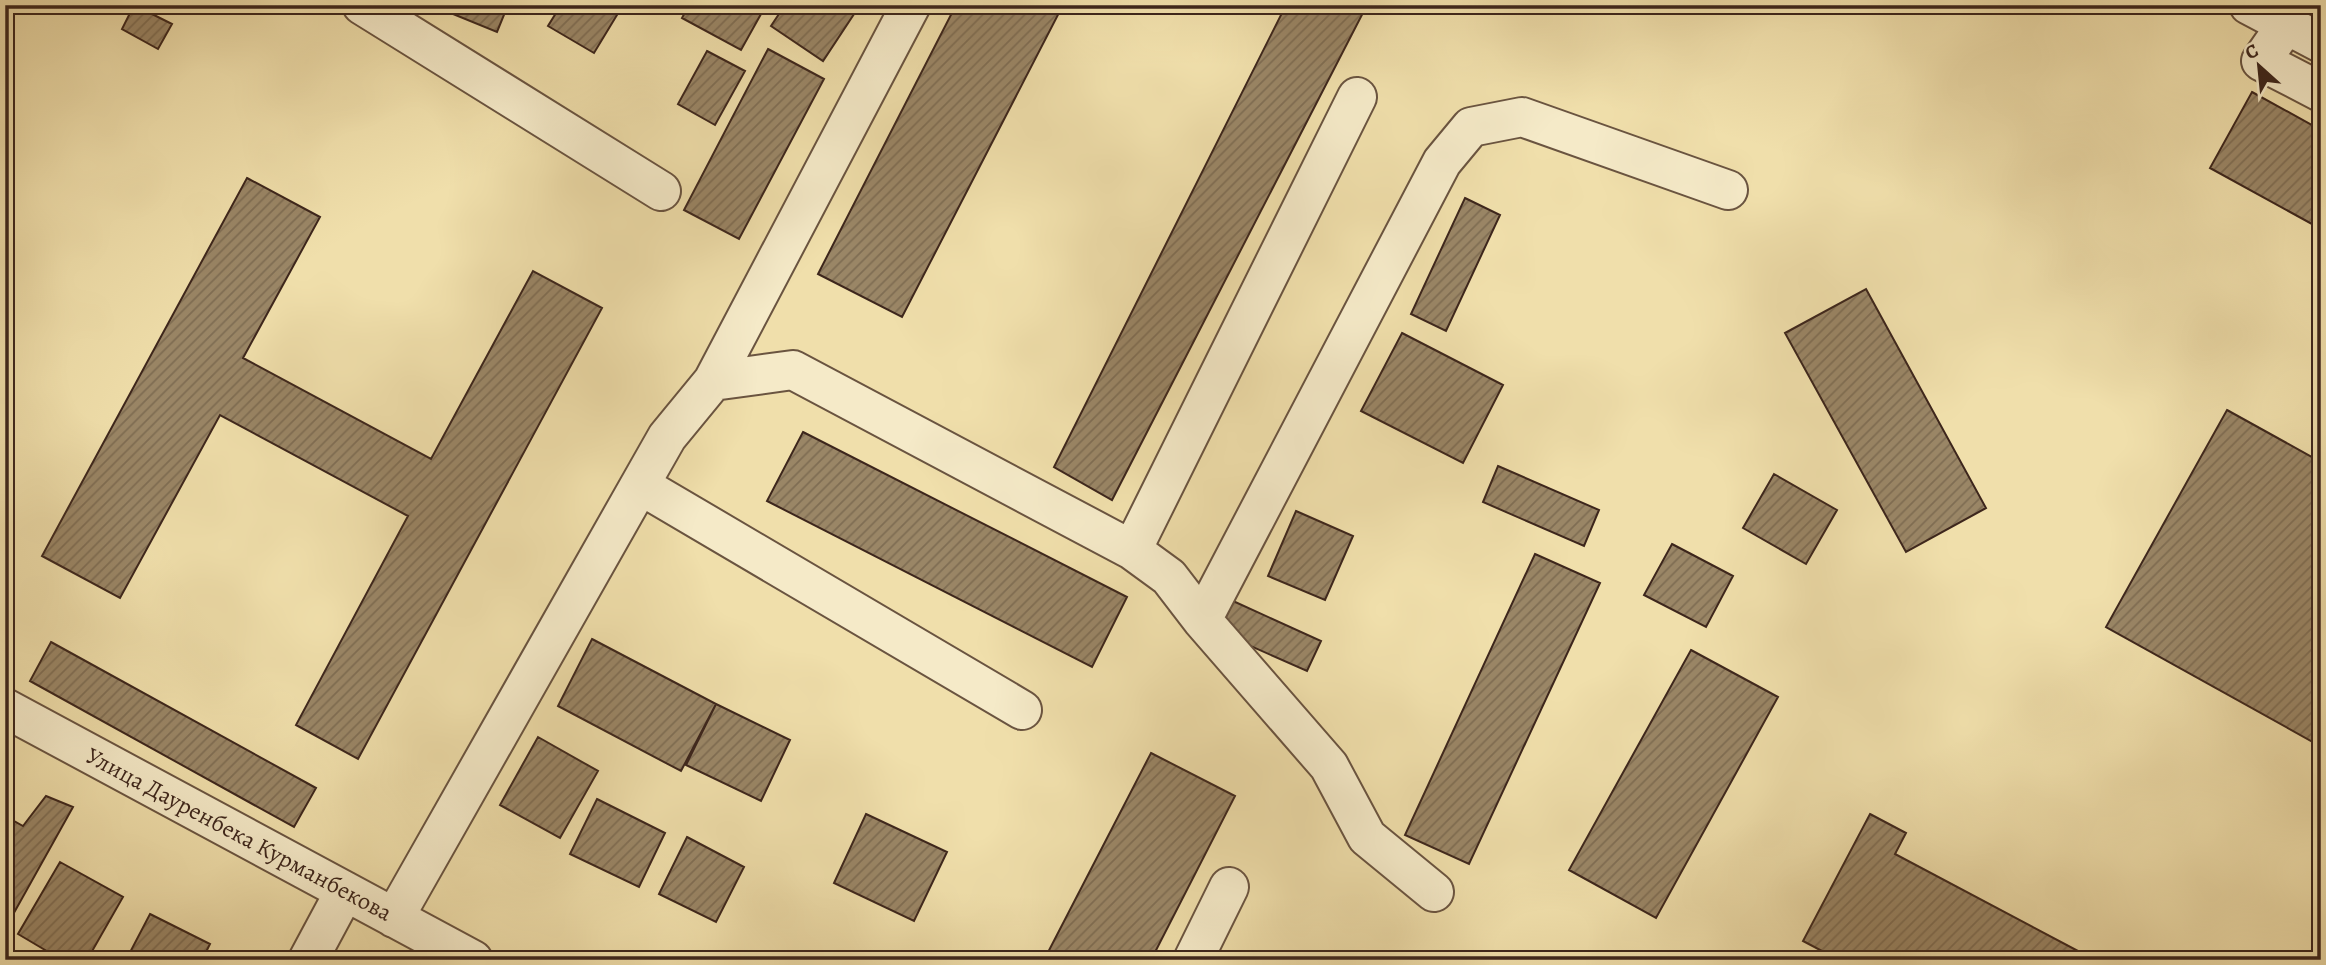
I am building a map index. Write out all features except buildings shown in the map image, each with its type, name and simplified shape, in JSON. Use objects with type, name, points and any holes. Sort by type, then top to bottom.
[{"type":"street","points":[[362,5],[661,191]]},
{"type":"street","points":[[394,918],[667,437],[713,380],[911,5]]},
{"type":"street","points":[[2249,5],[2321,43]]},
{"type":"street","points":[[2286,25],[2261,61],[2321,92]]},
{"type":"street","points":[[1132,550],[1357,97]]},
{"type":"street","points":[[1202,620],[1442,162],[1471,127],[1522,117],[1728,190]]},
{"type":"street","points":[[713,380],[793,370],[1132,550],[1170,576],[1202,620],[1329,766],[1367,837],[1434,892]]},
{"type":"street","points":[[640,485],[1023,710]]},
{"type":"street","name":"Улица Дауренбека Курманбекова","points":[[5,708],[473,960]]},
{"type":"street","points":[[1193,960],[1229,887]]},
{"type":"street","points":[[308,960],[345,891]]}]
